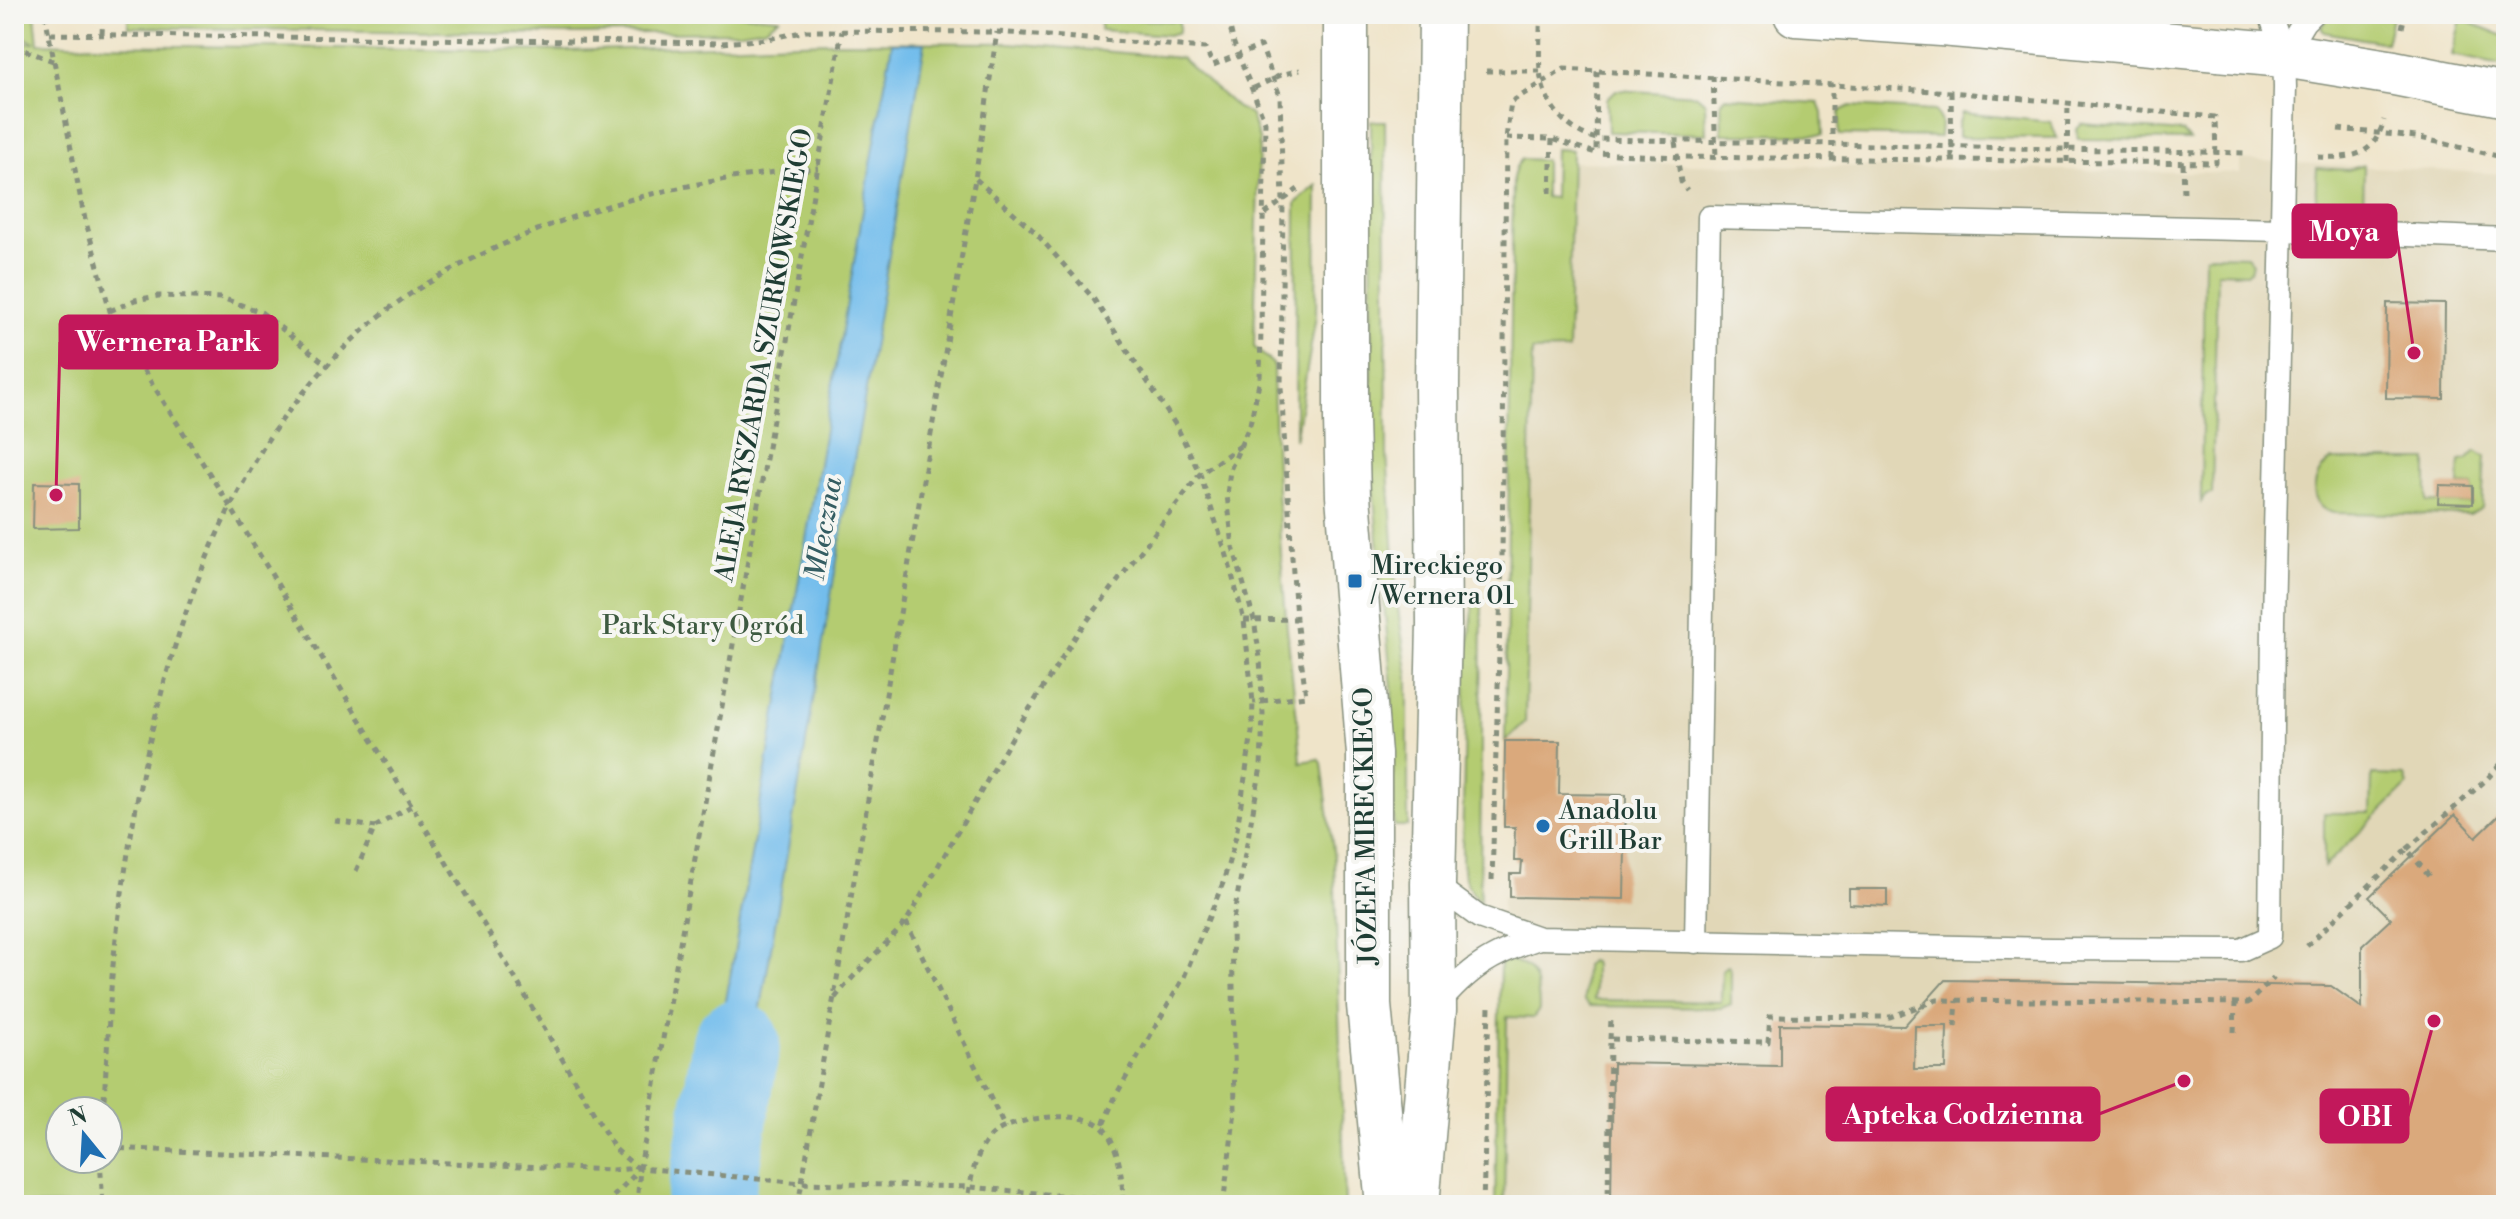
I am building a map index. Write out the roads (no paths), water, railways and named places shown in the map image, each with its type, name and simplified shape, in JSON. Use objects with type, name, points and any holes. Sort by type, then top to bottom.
[{"type":"main road","name":"JÓZEFA MIRECKIEGO","points":[[1346,14],[1346,420],[1349,511],[1369,754],[1369,1005],[1388,1205]]},
{"type":"main road","points":[[1417,1205],[1434,1010],[1441,14]]},
{"type":"main road","points":[[1796,14],[1957,25],[2284,55],[2506,95]]},
{"type":"lane","points":[[1433,884],[1462,906],[1491,922],[1539,938],[2241,950],[2270,937],[2284,55],[2270,14]]},
{"type":"lane","points":[[2284,55],[2312,14]]},
{"type":"lane","points":[[1696,942],[1709,217],[2283,230],[2506,239]]},
{"type":"lane","points":[[1434,1010],[1476,966],[1505,949],[1539,938]]},
{"type":"water","points":[[892,43],[925,43],[734,1166],[698,1162]]},
{"type":"water","points":[[694,1187],[729,1190],[727,1205],[691,1205]]},
{"type":"waterway","name":"Mleczna","points":[[709,1205],[736,1044]]},
{"type":"place","name":"Moya","points":[[2414,353]]},
{"type":"place","name":"Wernera Park","points":[[56,495]]},
{"type":"place","name":"Mireckiego / Wernera 01","points":[[1355,581]]},
{"type":"place","name":"Anadolu Grill Bar","points":[[1543,826]]},
{"type":"place","name":"OBI","points":[[2434,1021]]},
{"type":"place","name":"Apteka Codzienna","points":[[2184,1081]]},
{"type":"park label","name":"Park Stary Ogród","points":[[703,626]]}]
